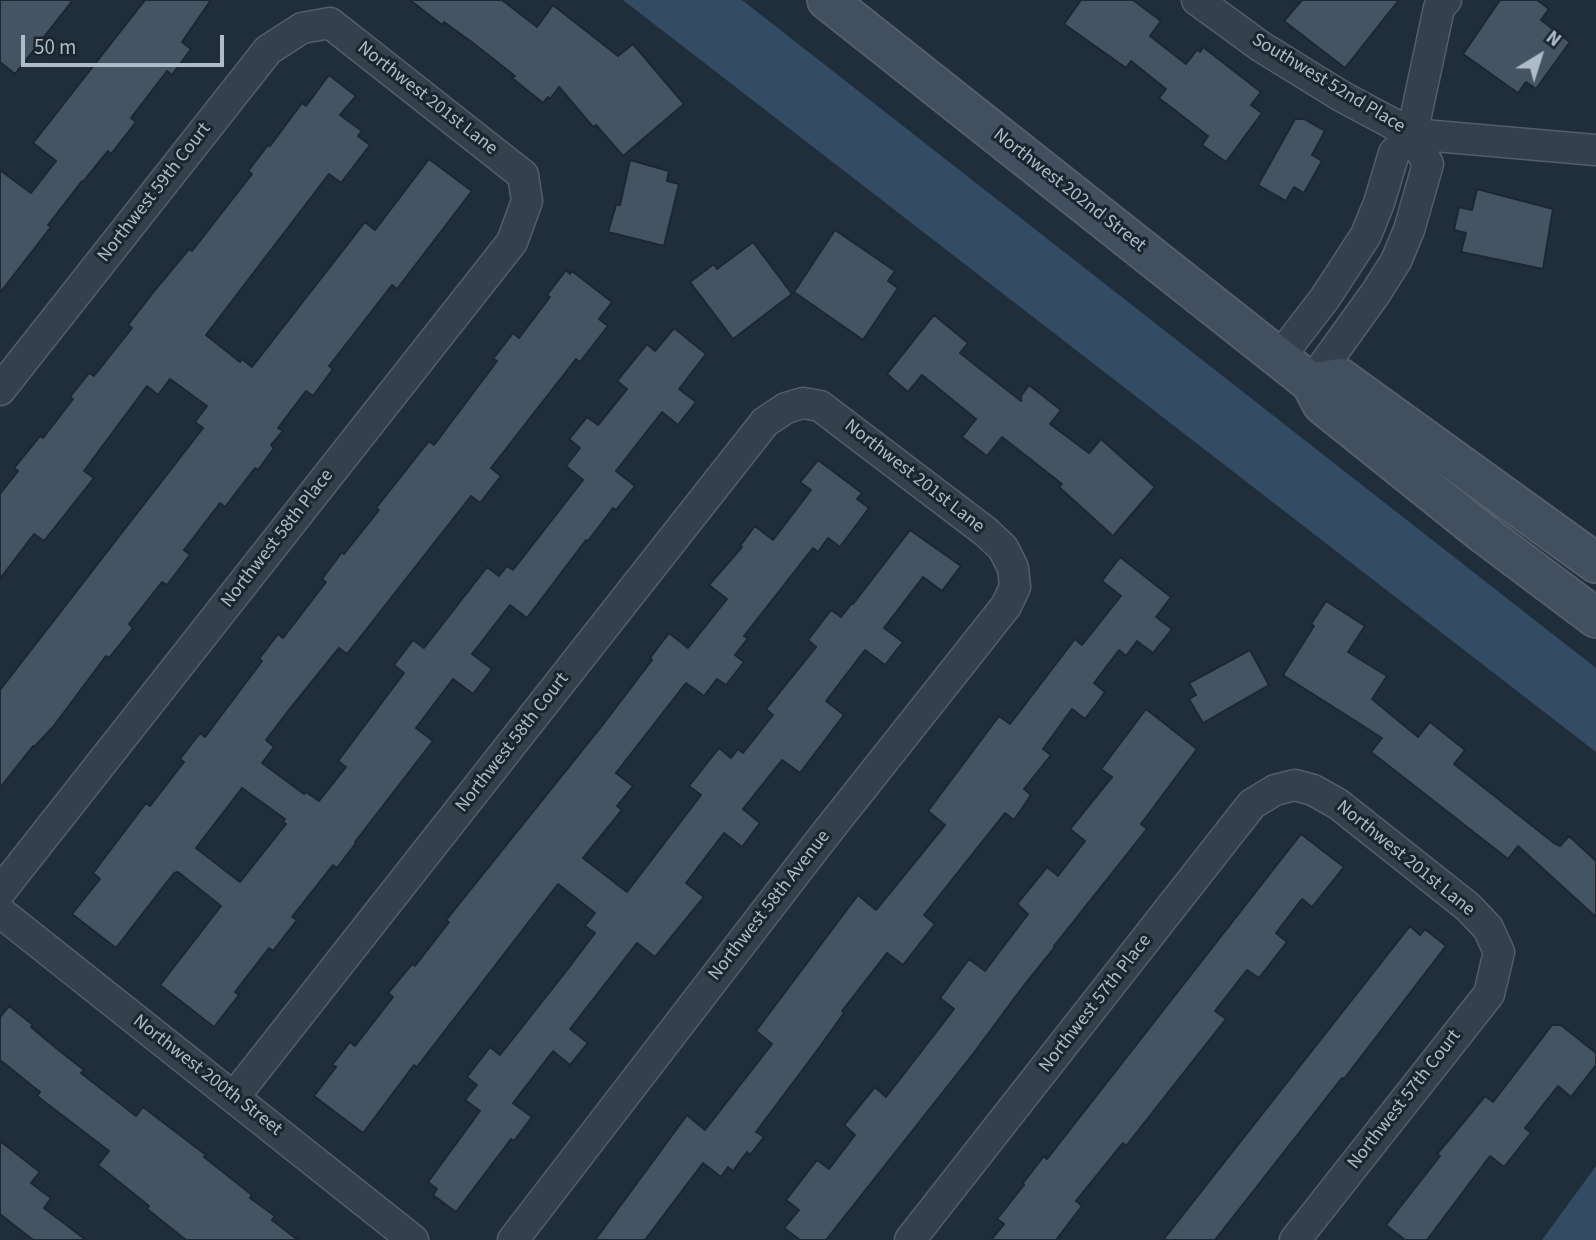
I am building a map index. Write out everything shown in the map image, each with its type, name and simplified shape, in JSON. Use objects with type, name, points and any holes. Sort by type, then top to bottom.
[{"type":"street","name":"Northwest 202nd Street","points":[[827,0],[1311,383],[1322,404],[1484,534],[1596,618]]},
{"type":"street","name":"Southwest 52nd Place","points":[[1197,0],[1271,53],[1341,96],[1412,134],[1596,150]]},
{"type":"street","points":[[1279,358],[1325,298],[1366,235],[1394,153],[1412,134],[1439,8],[1446,0]]},
{"type":"street","name":"Northwest 201st Lane","points":[[330,23],[523,174]]},
{"type":"street","name":"Northwest 59th Court","points":[[0,390],[268,50],[302,28],[330,23]]},
{"type":"street","points":[[1311,383],[1396,261],[1428,164],[1412,134]]},
{"type":"street","name":"Northwest 58th Place","points":[[0,892],[512,242],[527,201],[523,174]]},
{"type":"street","points":[[1379,203],[1413,215]]},
{"type":"street","points":[[1351,259],[1383,281]]},
{"type":"street","points":[[1311,383],[1340,378],[1596,563]]},
{"type":"street","name":"Northwest 201st Lane","points":[[803,402],[820,406],[841,420],[986,532],[1003,548],[1013,568]]},
{"type":"street","name":"Northwest 58th Court","points":[[234,1097],[765,422],[786,408],[803,402]]},
{"type":"street","name":"Northwest 58th Avenue","points":[[513,1240],[811,852],[1006,606],[1015,587],[1013,568]]},
{"type":"street","name":"Northwest 201st Lane","points":[[1295,785],[1313,790],[1338,804],[1468,907],[1488,928],[1499,952]]},
{"type":"street","name":"Northwest 57th Place","points":[[910,1240],[1252,804],[1275,790],[1295,785]]},
{"type":"street","name":"Northwest 200th Street","points":[[0,912],[413,1240]]},
{"type":"street","name":"Northwest 57th Court","points":[[1295,1240],[1489,994],[1499,952]]},
{"type":"water","points":[[623,0],[742,0],[1596,668],[1596,752]]},
{"type":"water","points":[[1596,1166],[1596,1240],[1542,1240]]},
{"type":"building","points":[[0,0],[73,0],[15,74],[0,62]]},
{"type":"building","points":[[145,0],[211,0],[182,42],[191,49],[172,75],[167,71],[131,118],[136,122],[111,154],[108,151],[82,181],[48,225],[51,227],[0,293],[0,170],[31,193],[56,161],[33,143]]},
{"type":"building","points":[[410,0],[502,0],[537,27],[553,5],[618,56],[633,44],[684,104],[623,156],[596,125],[593,127],[559,87],[550,99],[548,97],[543,103],[512,78],[515,76],[473,43],[444,22],[442,25]]},
{"type":"building","points":[[1081,0],[1133,0],[1161,21],[1150,36],[1186,64],[1197,50],[1200,52],[1203,47],[1261,92],[1251,105],[1262,113],[1226,162],[1202,145],[1208,136],[1159,98],[1166,89],[1131,61],[1126,68],[1064,24]]},
{"type":"building","points":[[1302,0],[1399,0],[1345,68],[1284,21]]},
{"type":"building","points":[[1500,0],[1537,0],[1549,9],[1541,20],[1570,42],[1536,89],[1526,82],[1518,93],[1463,54]]},
{"type":"building","points":[[329,75],[356,96],[340,115],[362,131],[358,136],[370,145],[341,183],[329,174],[206,335],[240,362],[242,359],[252,367],[365,222],[375,230],[429,159],[472,191],[397,289],[392,285],[329,366],[333,369],[313,396],[306,391],[278,428],[283,431],[271,445],[274,448],[258,470],[255,468],[225,507],[220,503],[184,550],[190,555],[167,585],[162,582],[129,624],[133,628],[109,658],[106,656],[53,727],[33,746],[0,788],[0,690],[203,428],[195,422],[207,406],[170,379],[158,395],[147,386],[84,471],[94,478],[44,541],[34,534],[0,579],[0,494],[18,471],[14,468],[40,436],[43,438],[89,373],[94,376],[132,328],[128,325],[155,290],[189,249],[192,251],[252,174],[248,171],[268,145],[270,146],[302,103],[306,106]]},
{"type":"building","points":[[1295,119],[1304,119],[1325,131],[1312,155],[1322,161],[1304,193],[1294,187],[1286,201],[1258,185]]},
{"type":"building","points":[[630,160],[669,171],[667,181],[679,184],[664,246],[608,232],[616,205],[620,205]]},
{"type":"building","points":[[1477,189],[1553,209],[1543,269],[1461,252],[1466,233],[1454,230],[1459,207],[1472,210]]},
{"type":"building","points":[[835,230],[895,271],[888,281],[898,288],[863,340],[794,292]]},
{"type":"building","points":[[753,242],[792,294],[733,339],[690,282],[714,264],[717,269]]},
{"type":"building","points":[[566,270],[570,274],[572,271],[612,302],[599,319],[608,326],[580,362],[576,359],[491,468],[501,476],[480,503],[471,496],[347,654],[339,648],[266,740],[274,747],[262,763],[304,794],[306,792],[319,801],[346,767],[338,761],[404,673],[394,665],[413,640],[424,648],[487,567],[499,576],[507,566],[513,570],[583,480],[566,466],[580,448],[569,439],[587,417],[598,425],[627,389],[617,381],[647,344],[655,351],[674,328],[706,354],[679,389],[696,402],[678,425],[662,412],[616,471],[635,486],[616,510],[613,508],[588,541],[586,540],[527,618],[510,605],[472,654],[492,669],[473,694],[453,679],[416,728],[433,741],[337,868],[333,865],[292,917],[297,920],[273,951],[269,948],[235,992],[239,995],[214,1027],[160,985],[221,906],[178,872],[174,873],[116,948],[72,914],[100,879],[93,873],[146,803],[150,806],[184,762],[180,759],[200,733],[205,737],[262,661],[259,659],[278,634],[283,638],[326,582],[322,579],[342,552],[344,554],[379,510],[376,508],[429,441],[434,445],[497,361],[493,359],[513,333],[519,338],[550,297],[547,295]],"holes":[[[242,788],[285,819],[283,822],[286,824],[240,882],[196,848]]]},
{"type":"building","points":[[934,315],[968,343],[960,353],[1021,401],[1021,396],[1029,385],[1061,410],[1050,424],[1089,453],[1101,439],[1155,487],[1113,536],[1059,487],[1062,484],[1002,437],[987,456],[962,437],[976,419],[922,375],[908,392],[887,374]]},
{"type":"building","points":[[818,460],[862,493],[857,499],[869,508],[840,547],[828,538],[818,552],[813,548],[744,636],[748,638],[735,655],[744,662],[726,685],[717,679],[704,696],[686,683],[616,773],[633,786],[617,806],[622,810],[583,858],[627,892],[701,795],[689,786],[719,748],[731,758],[738,749],[743,753],[773,715],[766,709],[816,647],[808,640],[831,610],[841,617],[910,530],[961,566],[942,591],[923,577],[884,628],[903,642],[885,665],[865,650],[826,701],[844,715],[800,773],[782,760],[743,809],[760,823],[742,847],[724,833],[686,883],[704,897],[655,957],[637,943],[570,1029],[588,1043],[570,1065],[553,1051],[513,1103],[532,1117],[514,1141],[511,1139],[456,1212],[433,1195],[437,1189],[428,1182],[480,1111],[465,1100],[477,1085],[467,1077],[490,1047],[500,1055],[567,970],[595,933],[585,926],[595,913],[558,884],[363,1133],[314,1096],[336,1067],[332,1065],[350,1042],[355,1046],[393,997],[388,993],[412,964],[415,966],[449,922],[446,920],[604,723],[669,633],[688,648],[727,599],[709,585],[742,547],[740,546],[755,526],[773,540],[811,490],[800,482]]},
{"type":"building","points":[[1120,557],[1171,597],[1156,617],[1172,629],[1153,653],[1137,641],[1126,656],[1119,650],[1094,683],[1105,692],[1095,706],[1085,719],[1072,709],[1043,749],[1051,755],[1024,789],[1031,795],[1014,820],[1005,813],[924,915],[935,924],[903,965],[887,953],[756,1132],[764,1137],[750,1155],[747,1152],[733,1171],[728,1167],[721,1177],[703,1163],[645,1240],[595,1240],[687,1115],[705,1130],[772,1044],[756,1031],[858,895],[876,910],[945,825],[928,811],[999,716],[1010,724],[1075,639],[1082,645],[1121,596],[1102,581]]},
{"type":"building","points":[[1326,601],[1365,626],[1348,652],[1387,676],[1372,699],[1418,737],[1430,722],[1465,750],[1454,764],[1554,843],[1560,846],[1569,836],[1596,861],[1596,917],[1518,846],[1508,859],[1371,752],[1382,738],[1283,675],[1314,626],[1311,624]]},
{"type":"building","points":[[1250,650],[1269,685],[1203,723],[1189,699],[1196,695],[1189,683]]},
{"type":"building","points":[[1146,709],[1197,749],[1141,824],[1147,829],[826,1240],[800,1240],[784,1228],[799,1210],[786,1200],[817,1160],[829,1169],[855,1135],[844,1125],[875,1087],[886,1097],[954,1009],[940,998],[969,959],[985,971],[1028,914],[1017,904],[1047,867],[1058,876],[1085,841],[1070,829],[1112,777],[1101,769]]},
{"type":"building","points":[[1301,834],[1344,867],[1312,907],[1302,899],[1276,933],[1287,942],[1259,978],[1247,970],[1215,1011],[1226,1019],[1126,1146],[1123,1143],[1076,1201],[1082,1206],[1056,1240],[991,1240],[1004,1224],[997,1219],[1023,1183],[1044,1156],[1047,1159]]},
{"type":"building","points":[[1410,926],[1420,935],[1425,929],[1446,946],[1344,1079],[1342,1078],[1215,1240],[1163,1240]]},
{"type":"building","points":[[9,1006],[84,1070],[81,1073],[136,1116],[143,1107],[206,1155],[204,1157],[252,1195],[250,1198],[275,1216],[272,1220],[298,1240],[186,1240],[147,1209],[149,1206],[98,1165],[109,1151],[37,1096],[40,1092],[0,1060],[0,1017]]},
{"type":"building","points":[[1552,1025],[1561,1025],[1596,1053],[1596,1065],[1571,1097],[1558,1086],[1525,1128],[1531,1133],[1504,1167],[1490,1156],[1427,1240],[1405,1240],[1386,1225],[1440,1156],[1437,1154],[1485,1096],[1493,1102]]},
{"type":"building","points":[[0,1141],[40,1172],[31,1183],[51,1198],[44,1208],[86,1240],[33,1240],[0,1214]]}]
